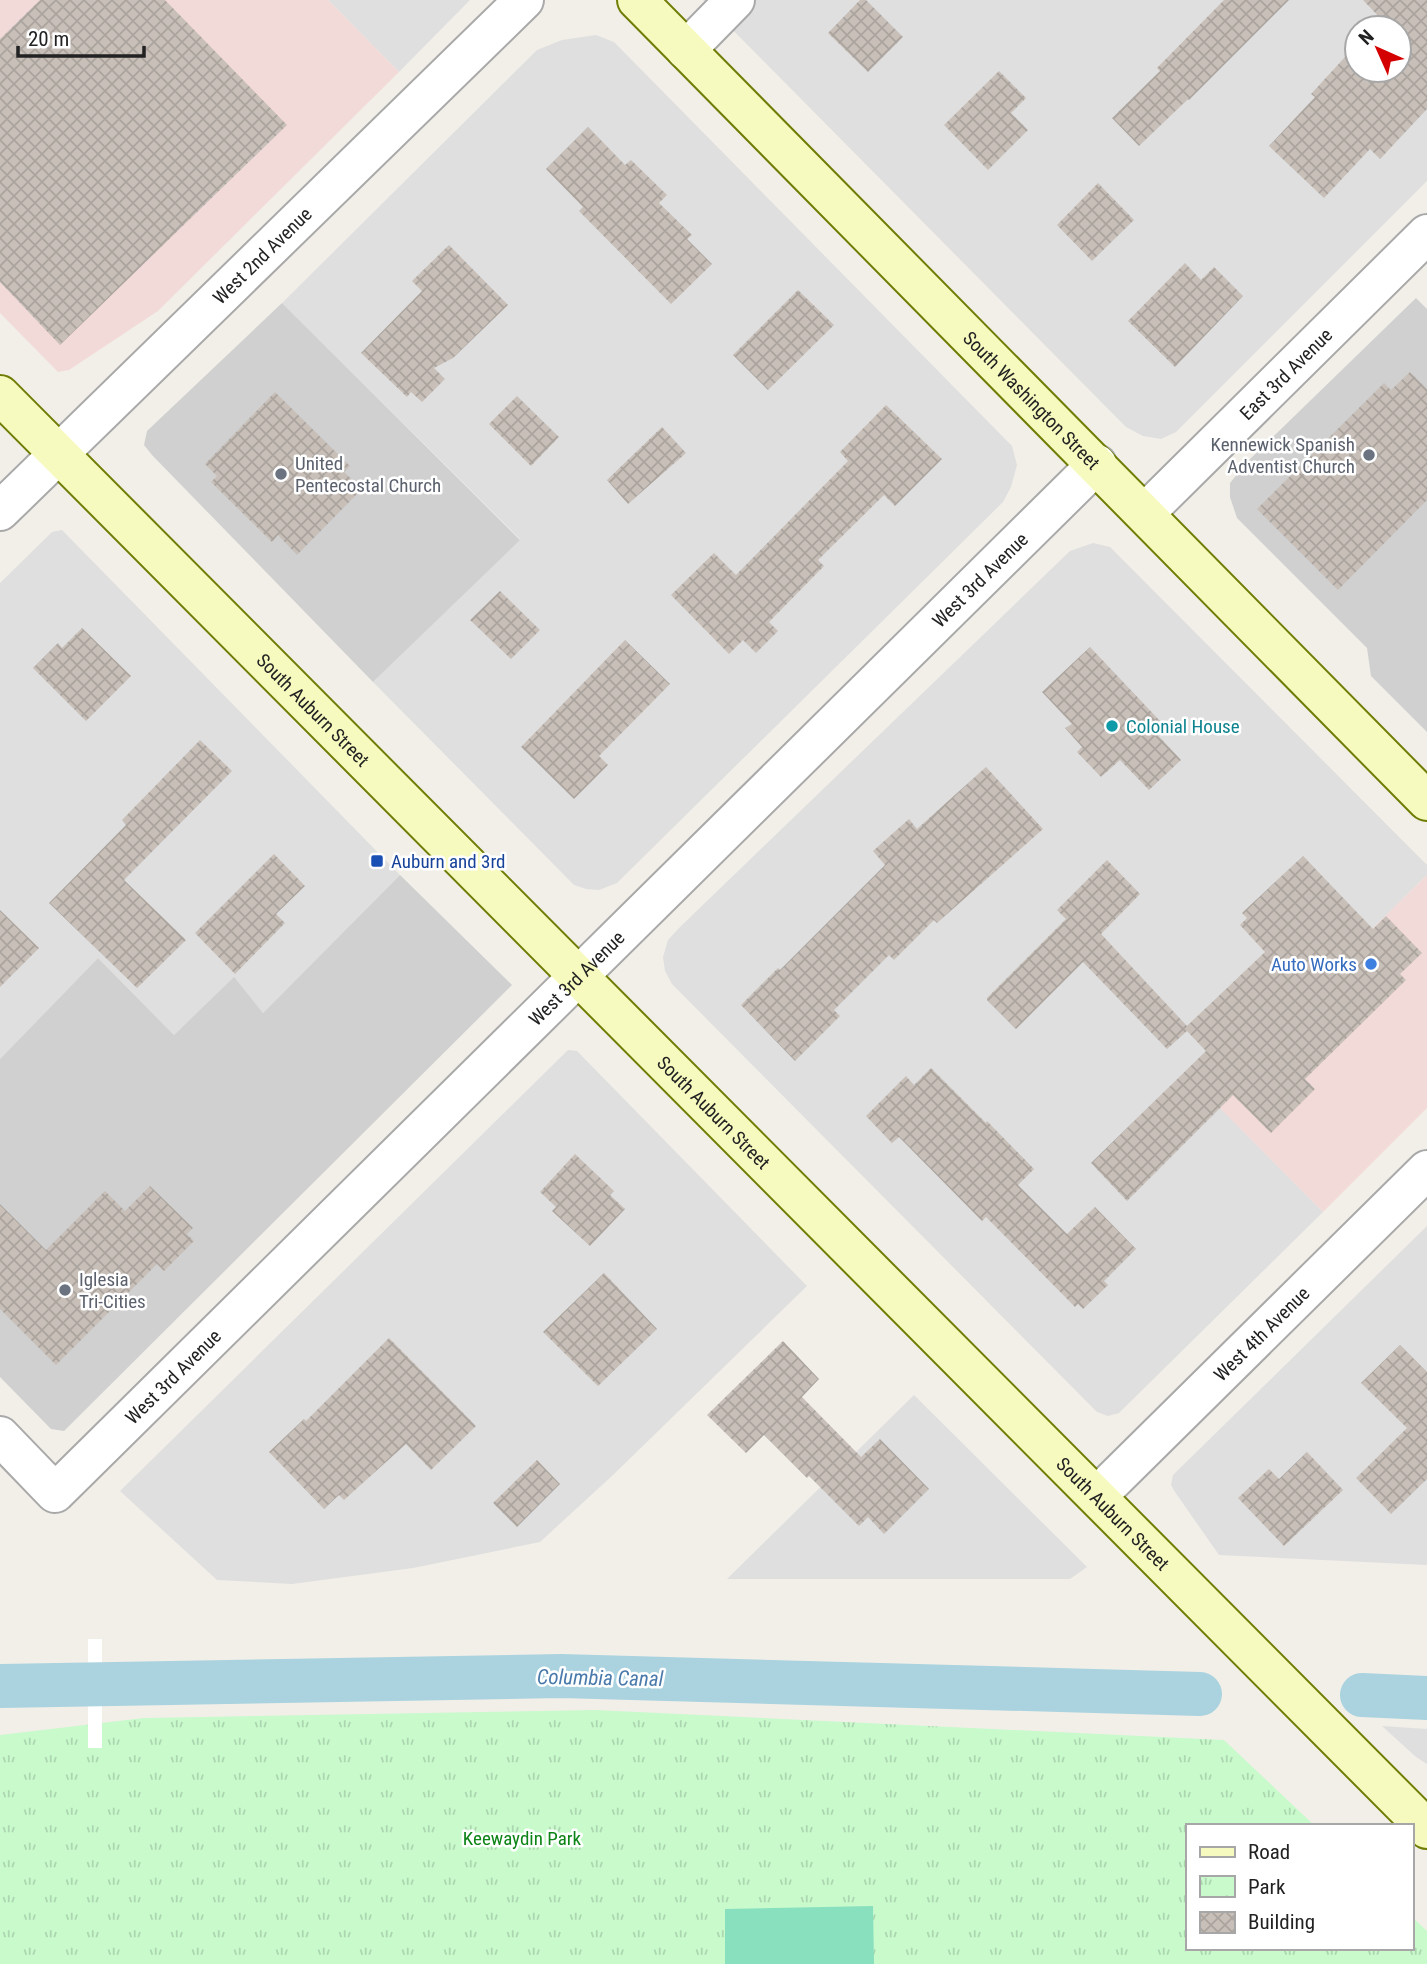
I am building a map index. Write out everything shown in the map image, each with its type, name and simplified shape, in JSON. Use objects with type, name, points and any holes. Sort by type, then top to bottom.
[{"type":"street","name":"West 2nd Avenue","points":[[0,511],[524,0]]},
{"type":"street","name":"South Washington Street","points":[[637,0],[1427,800]]},
{"type":"street","points":[[686,50],[735,0]]},
{"type":"street","name":"East 3rd Avenue","points":[[1144,513],[1427,234]]},
{"type":"street","name":"South Auburn Street","points":[[0,395],[1427,1829]]},
{"type":"street","name":"West 3rd Avenue","points":[[0,1436],[55,1493],[1097,464]]},
{"type":"street","name":"West 4th Avenue","points":[[1097,1496],[1427,1170]]},
{"type":"shaded area","points":[[0,0],[328,0],[399,72],[158,311],[69,370],[58,372],[0,313]]},
{"type":"shaded area","points":[[328,0],[470,0],[399,72]]},
{"type":"shaded area","points":[[703,0],[1427,0],[1427,181],[1176,432],[1161,439],[1143,436],[1126,427]]},
{"type":"shaded area","points":[[596,35],[614,42],[1012,446],[1017,465],[1011,487],[1003,502],[617,883],[599,890],[574,885],[373,682],[520,539],[282,303],[537,50],[562,40]]},
{"type":"shaded area","points":[[1416,298],[1427,309],[1427,732],[1371,676],[1367,648],[1237,518],[1230,497],[1230,483],[1247,462]]},
{"type":"shaded area","points":[[282,303],[520,540],[373,682],[144,445],[147,431]]},
{"type":"shaded area","points":[[62,530],[400,875],[263,1013],[234,978],[174,1035],[98,958],[0,1059],[0,583],[52,532]]},
{"type":"shaded area","points":[[1093,543],[1110,547],[1427,865],[1427,875],[1206,1093],[1323,1212],[1119,1413],[1108,1416],[1097,1412],[672,984],[665,971],[663,957],[668,940],[679,928],[1070,551]]},
{"type":"shaded area","points":[[400,875],[512,985],[64,1431],[51,1429],[0,1377],[0,1059],[98,958],[174,1035],[234,977],[263,1013]]},
{"type":"shaded area","points":[[1427,875],[1427,1108],[1323,1212],[1205,1093]]},
{"type":"shaded area","points":[[568,1050],[577,1051],[807,1286],[613,1475],[540,1542],[413,1568],[292,1584],[217,1580],[120,1491]]},
{"type":"shaded area","points":[[1427,1226],[1427,1565],[1219,1555],[1175,1492],[1171,1485],[1173,1475]]},
{"type":"shaded area","points":[[914,1395],[1087,1567],[1070,1579],[727,1579]]},
{"type":"shaded area","points":[[1382,1726],[1427,1729],[1427,1764],[1416,1757]]},
{"type":"green space","name":"Keewaydin Park","points":[[595,1710],[1224,1740],[1313,1824],[1186,1824],[1186,1950],[1413,1950],[1413,1918],[1427,1931],[1427,1964],[0,1964],[0,1735],[144,1718]]},
{"type":"green space","points":[[873,1906],[874,1964],[725,1964],[725,1909]]},
{"type":"pier","points":[[88,1639],[102,1639],[102,1748],[88,1748]]},
{"type":"building","points":[[40,0],[165,0],[287,125],[60,345],[0,282],[0,39]]},
{"type":"building","points":[[860,0],[866,0],[903,37],[868,72],[828,33]]},
{"type":"building","points":[[1224,0],[1289,0],[1139,146],[1112,118],[1160,71],[1157,68]]},
{"type":"building","points":[[1363,0],[1427,0],[1427,109],[1380,159],[1370,149],[1324,198],[1269,146],[1315,97],[1311,94],[1343,59],[1343,84],[1413,84],[1413,14],[1376,14]]},
{"type":"building","points":[[999,71],[1026,98],[1011,113],[1028,130],[988,170],[944,125]]},
{"type":"building","points":[[588,127],[625,165],[631,160],[667,195],[659,203],[692,235],[687,239],[712,264],[671,304],[579,211],[583,207],[546,169]]},
{"type":"building","points":[[1098,183],[1134,220],[1092,261],[1057,225]]},
{"type":"building","points":[[449,245],[508,305],[453,358],[434,368],[445,379],[422,402],[411,392],[407,397],[361,353],[422,291],[412,281]]},
{"type":"building","points":[[1185,263],[1201,280],[1214,267],[1243,296],[1175,367],[1128,321]]},
{"type":"building","points":[[798,290],[834,325],[768,390],[733,355]]},
{"type":"building","name":"Kennewick Spanish Adventist Church","points":[[1410,372],[1427,389],[1427,500],[1338,590],[1257,509],[1384,383],[1391,390]]},
{"type":"building","name":"United Pentecostal Church","points":[[275,392],[350,466],[344,472],[362,489],[297,555],[278,535],[272,542],[211,482],[217,476],[205,464]]},
{"type":"building","points":[[517,396],[559,437],[531,466],[489,424]]},
{"type":"building","points":[[886,405],[942,459],[895,506],[884,495],[818,560],[824,566],[769,622],[778,631],[756,653],[743,640],[729,654],[671,595],[714,553],[736,575],[848,461],[840,452]]},
{"type":"building","points":[[662,427],[686,453],[628,504],[607,480]]},
{"type":"building","points":[[500,591],[540,630],[511,659],[470,620]]},
{"type":"building","points":[[82,628],[131,676],[86,721],[33,668],[58,643],[62,648]]},
{"type":"building","points":[[625,640],[670,684],[599,756],[608,765],[574,799],[521,747]]},
{"type":"building","name":"Colonial House","points":[[1090,647],[1160,721],[1152,729],[1181,760],[1149,790],[1120,760],[1101,777],[1077,752],[1082,747],[1065,728],[1072,724],[1042,692]]},
{"type":"building","points":[[200,740],[232,771],[124,880],[186,940],[137,988],[49,903],[126,825],[122,820]]},
{"type":"building","points":[[986,767],[1043,829],[937,923],[934,920],[894,960],[889,955],[834,1010],[840,1016],[795,1061],[741,1005],[885,865],[873,851],[909,819],[917,829]]},
{"type":"building","points":[[274,854],[305,886],[276,914],[285,923],[235,974],[195,933]]},
{"type":"building","points":[[1303,856],[1373,929],[1386,916],[1422,953],[1400,974],[1406,980],[1305,1079],[1315,1089],[1271,1133],[1233,1095],[1127,1201],[1091,1163],[1206,1051],[1187,1031],[1167,1049],[1083,962],[1016,1029],[987,998],[1066,919],[1057,910],[1107,860],[1140,894],[1101,934],[1187,1026],[1265,952],[1240,925],[1247,918],[1242,913]]},
{"type":"building","points":[[0,910],[39,948],[0,987]]},
{"type":"building","points":[[931,1068],[1034,1169],[1018,1185],[1067,1234],[1095,1207],[1136,1249],[1104,1281],[1108,1285],[1083,1309],[1078,1304],[1075,1307],[986,1217],[982,1221],[899,1137],[892,1143],[866,1116],[906,1076],[914,1085]]},
{"type":"building","points":[[575,1154],[614,1191],[610,1195],[625,1209],[590,1246],[552,1211],[556,1207],[540,1192]]},
{"type":"building","name":"Iglesia Tri-Cities","points":[[150,1186],[193,1228],[187,1234],[194,1241],[164,1271],[157,1264],[56,1365],[0,1309],[0,1204],[46,1250],[105,1191],[125,1211]]},
{"type":"building","points":[[604,1273],[657,1329],[598,1386],[543,1332]]},
{"type":"building","points":[[389,1338],[476,1426],[431,1470],[406,1444],[344,1500],[339,1495],[324,1509],[269,1452],[304,1419],[306,1421]]},
{"type":"building","points":[[783,1341],[819,1379],[802,1397],[861,1457],[880,1439],[929,1489],[884,1534],[868,1517],[859,1526],[764,1435],[746,1453],[707,1415]]},
{"type":"building","points":[[1400,1345],[1427,1372],[1427,1479],[1391,1514],[1356,1478],[1407,1428],[1361,1383]]},
{"type":"building","points":[[1307,1452],[1343,1490],[1284,1546],[1238,1498],[1269,1469],[1279,1479]]},
{"type":"building","points":[[537,1460],[560,1484],[517,1527],[493,1503]]},
{"type":"waterway","name":"Columbia Canal","points":[[0,1686],[561,1676],[1200,1694]]},
{"type":"waterway","name":"Columbia Canal","points":[[1362,1695],[1427,1698]]},
{"type":"place","name":"Kennewick Spanish Adventist Church","points":[[1369,455]]},
{"type":"place","name":"United Pentecostal Church","points":[[281,474]]},
{"type":"place","name":"Colonial House","points":[[1112,726]]},
{"type":"place","name":"Auburn and 3rd","points":[[377,861]]},
{"type":"place","name":"Auto Works","points":[[1371,964]]},
{"type":"place","name":"Iglesia Tri-Cities","points":[[65,1290]]}]
